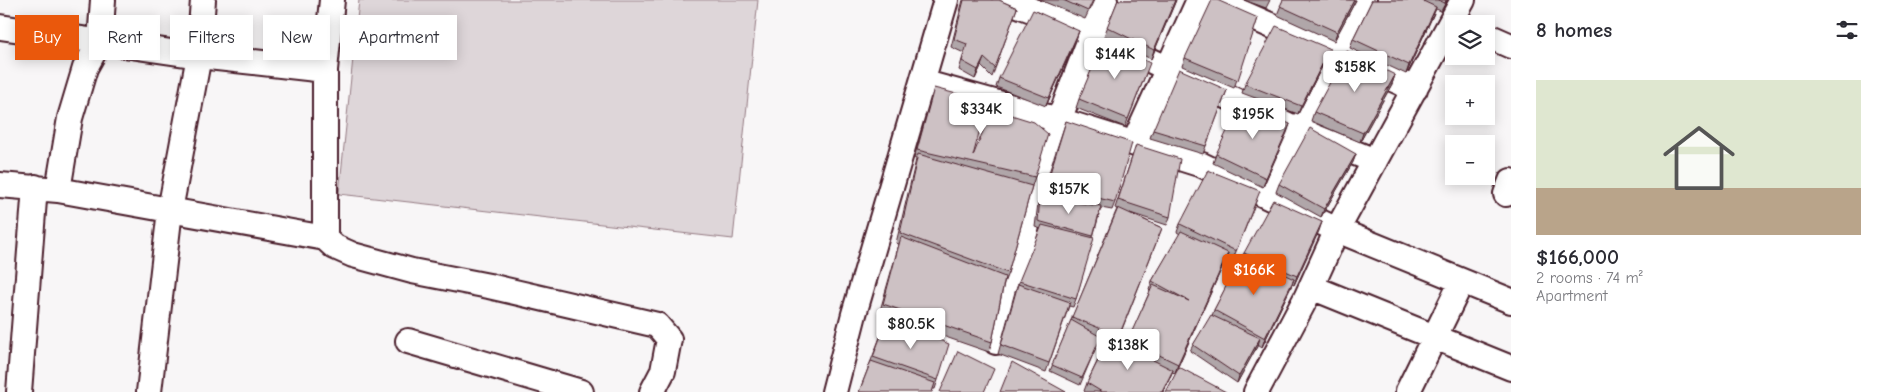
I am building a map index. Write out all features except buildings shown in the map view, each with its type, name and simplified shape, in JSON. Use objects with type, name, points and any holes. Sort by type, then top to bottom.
[{"type":"street","points":[[102,15],[103,0]]},
{"type":"street","points":[[203,15],[204,0]]},
{"type":"street","points":[[325,238],[325,70],[332,0]]},
{"type":"street","points":[[834,392],[854,314],[946,0]]},
{"type":"street","points":[[1005,0],[1092,33],[1301,130],[1375,161]]},
{"type":"street","points":[[996,342],[1042,170],[1105,0]]},
{"type":"street","points":[[1134,143],[1199,0]]},
{"type":"street","points":[[1213,0],[1337,56],[1416,88]]},
{"type":"street","points":[[1268,196],[1364,0]]},
{"type":"street","points":[[0,27],[89,39]]},
{"type":"street","points":[[1256,392],[1311,287],[1337,230],[1445,39]]},
{"type":"street","points":[[1495,39],[1511,46]]},
{"type":"street","points":[[19,392],[47,189],[85,68],[89,60]]},
{"type":"street","points":[[149,392],[170,210],[198,60]]},
{"type":"street","points":[[235,60],[325,70]]},
{"type":"street","points":[[922,82],[1059,120],[1202,165],[1337,230],[1511,301]]},
{"type":"street","points":[[0,185],[47,189],[325,238],[335,247],[353,255],[412,271],[498,288],[656,325],[669,339],[663,372],[652,392]]},
{"type":"street","points":[[1408,391],[1462,281]]},
{"type":"street","points":[[1311,287],[1511,368]]},
{"type":"street","points":[[408,340],[581,392]]},
{"type":"shaded area","points":[[359,0],[758,0],[733,239],[339,194],[353,60],[457,60],[457,15],[357,15]]}]
